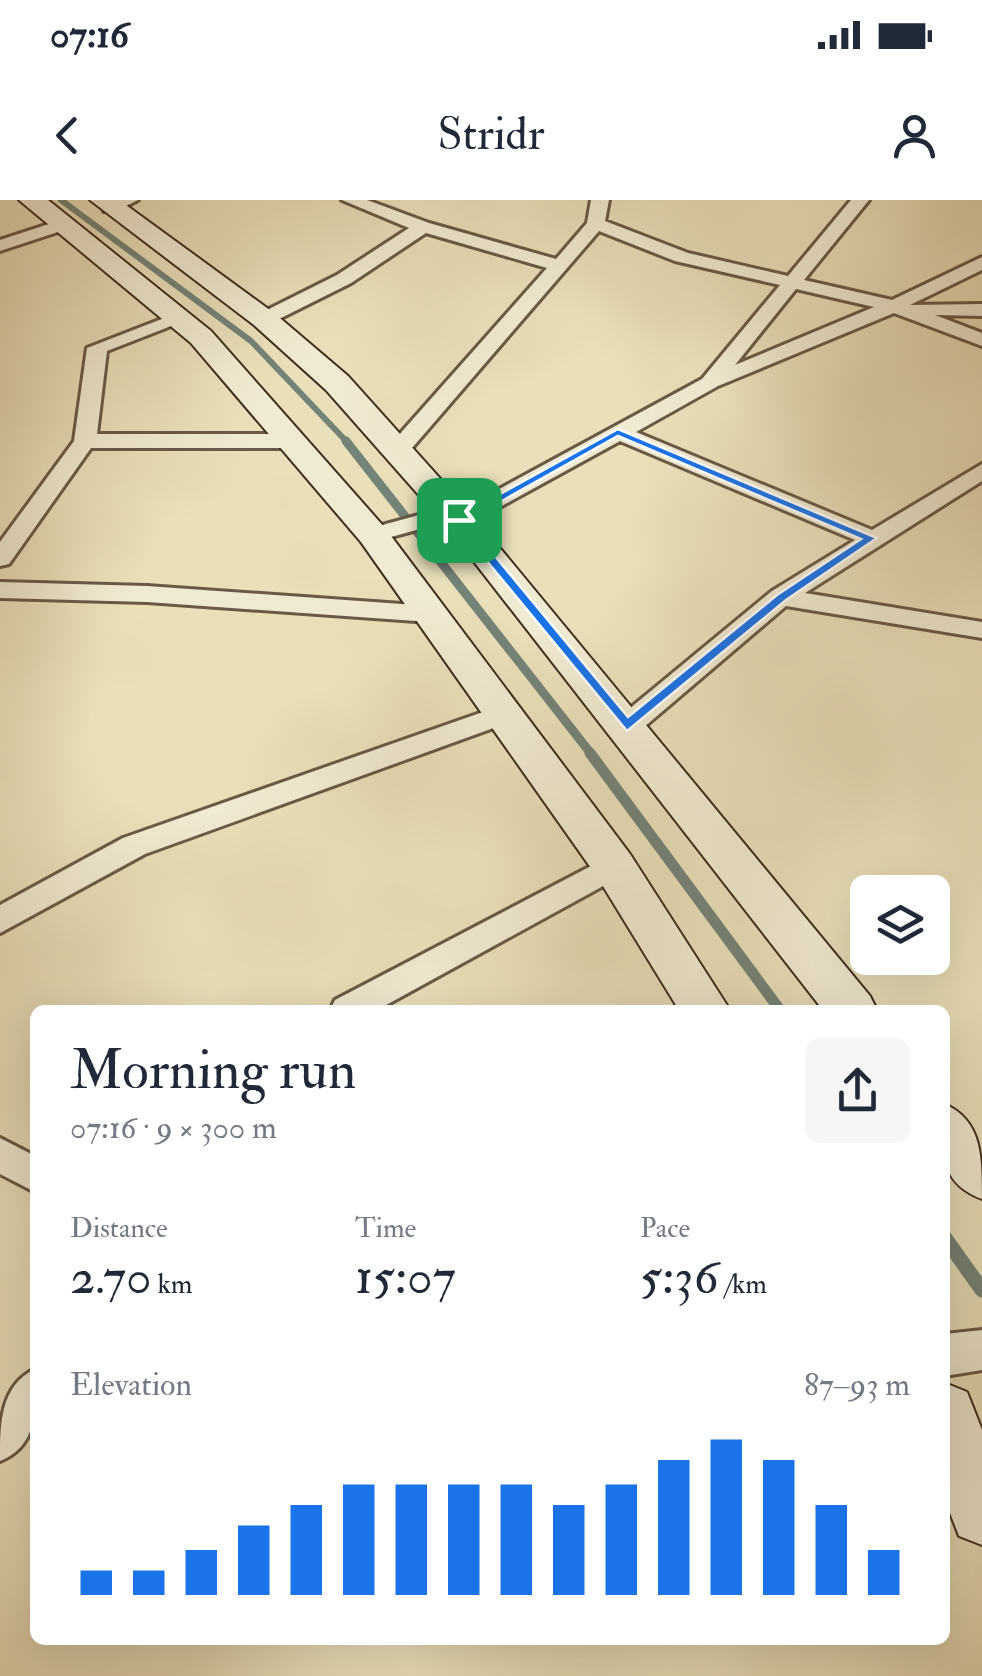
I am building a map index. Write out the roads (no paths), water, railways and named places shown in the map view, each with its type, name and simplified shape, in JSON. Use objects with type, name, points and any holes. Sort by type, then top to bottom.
[{"type":"street","points":[[32,200],[202,337],[381,532],[430,614],[614,866],[702,1005]]},
{"type":"street","points":[[350,200],[422,227],[562,266]]},
{"type":"street","points":[[398,450],[596,224],[600,200]]},
{"type":"street","points":[[710,382],[860,200]]},
{"type":"street","points":[[114,202],[308,353],[398,450],[444,519],[627,726],[848,1005]]},
{"type":"street","points":[[596,224],[682,257],[791,285],[894,306],[982,310]]},
{"type":"street","points":[[0,246],[62,226]]},
{"type":"street","points":[[264,319],[344,278],[422,227]]},
{"type":"street","points":[[381,532],[444,519],[710,382],[894,306],[982,263]]},
{"type":"street","points":[[894,306],[982,340]]},
{"type":"street","points":[[0,559],[86,441],[97,348],[179,319]]},
{"type":"street","points":[[618,432],[870,538]]},
{"type":"street","points":[[86,441],[294,441]]},
{"type":"street","points":[[627,726],[781,598],[870,538],[982,471]]},
{"type":"street","points":[[0,590],[147,594],[430,614]]},
{"type":"street","points":[[781,598],[982,630]]},
{"type":"street","points":[[5,910],[134,846],[503,714]]},
{"type":"street","points":[[356,1005],[614,866]]},
{"type":"street","points":[[950,1133],[982,1174]]},
{"type":"street","points":[[0,1155],[30,1172]]},
{"type":"street","points":[[0,1440],[30,1397]]},
{"type":"street","points":[[950,1427],[982,1513]]},
{"type":"waterway","points":[[61,200],[251,341],[348,443]]},
{"type":"waterway","points":[[346,441],[592,755]]},
{"type":"waterway","points":[[590,753],[776,1005]]},
{"type":"waterway","points":[[950,1245],[982,1290]]}]
